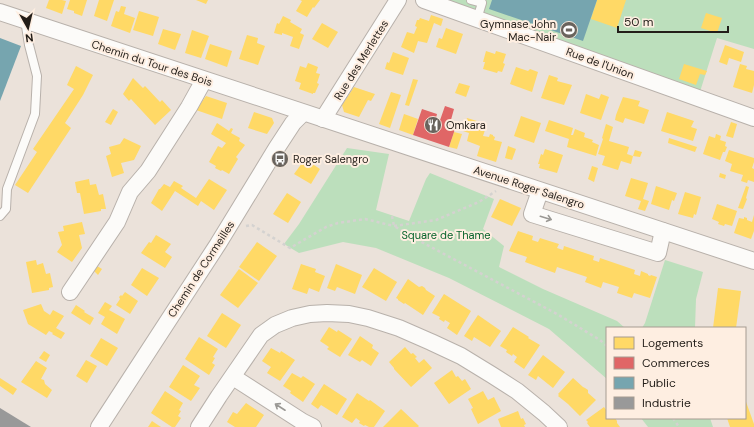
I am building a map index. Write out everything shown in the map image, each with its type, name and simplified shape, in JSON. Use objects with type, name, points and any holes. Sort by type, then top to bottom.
[{"type":"street","name":"Rue de l'Union","points":[[424,0],[754,118]]},
{"type":"street","name":"Rue des Merlettes","points":[[323,119],[394,2]]},
{"type":"street","name":"Chemin du Tour des Bois","points":[[0,12],[303,113]]},
{"type":"street","points":[[70,292],[117,222],[130,192],[148,171],[189,107],[204,80]]},
{"type":"street","name":"Avenue Roger Salengro","points":[[303,113],[754,261]]},
{"type":"street","name":"Chemin de Cormeilles","points":[[99,427],[218,244],[276,149],[293,123],[303,113]]},
{"type":"street","points":[[540,191],[532,214],[658,253],[664,231]]},
{"type":"street","points":[[199,427],[261,335],[275,325],[292,318],[310,314],[327,313],[349,314],[368,318],[399,328],[461,356],[517,391],[559,427]]},
{"type":"street","points":[[233,377],[313,427]]},
{"type":"lane","points":[[471,0],[482,3],[477,19]]},
{"type":"lane","points":[[0,216],[6,209],[7,189],[35,114],[37,76],[29,45],[25,20]]},
{"type":"path","points":[[394,226],[436,220],[479,202],[497,190]]},
{"type":"path","points":[[392,216],[394,226]]},
{"type":"path","points":[[245,226],[252,225],[290,248],[326,227],[338,223],[365,219],[394,226],[557,314],[606,345]]},
{"type":"green space","points":[[441,0],[754,0],[754,49],[717,38],[698,98]]},
{"type":"green space","name":"Square de Thame","points":[[347,148],[389,154],[376,210],[409,221],[426,179],[430,173],[494,199],[483,229],[504,246],[499,267],[543,289],[617,321],[624,327],[606,327],[606,378],[549,329],[449,278],[376,248],[343,242],[299,253],[284,244],[299,224]]},
{"type":"green space","points":[[665,260],[703,272],[696,299],[695,327],[643,327]]},
{"type":"green space","points":[[642,419],[710,419],[713,427],[648,427]]},
{"type":"building: Logements","points":[[49,0],[66,1],[62,14],[46,8]]},
{"type":"building: Logements","points":[[70,0],[87,0],[82,16],[67,9]]},
{"type":"building: Logements","points":[[99,0],[114,0],[107,21],[94,16]]},
{"type":"building: Logements","points":[[196,0],[208,0],[206,4]]},
{"type":"building: Logements","points":[[300,0],[320,0],[314,8],[313,7],[307,17],[296,11],[302,1]]},
{"type":"building: Logements","points":[[597,0],[626,0],[617,28],[591,19]]},
{"type":"building: Logements","points":[[121,6],[126,7],[124,14],[135,18],[130,33],[111,26],[116,11],[119,12]]},
{"type":"building: Logements","points":[[139,11],[159,17],[153,36],[133,30]]},
{"type":"building: Logements","points":[[706,13],[722,18],[717,33],[701,28]]},
{"type":"building: Logements","points":[[431,15],[443,19],[441,26],[434,23],[427,43],[418,41],[414,53],[401,47],[407,32],[414,34],[417,27],[415,26],[417,20],[420,18],[429,21]]},
{"type":"building: Logements","points":[[283,16],[291,20],[290,22],[302,29],[300,33],[304,35],[299,49],[290,46],[293,37],[282,33],[282,35],[274,33],[277,23],[279,24]]},
{"type":"building: Logements","points":[[322,23],[338,32],[328,48],[312,39]]},
{"type":"building: Logements","points":[[446,28],[463,34],[456,54],[436,47],[439,38],[442,39]]},
{"type":"building: Logements","points":[[163,29],[181,34],[175,50],[158,44]]},
{"type":"building: Logements","points":[[192,30],[209,36],[201,58],[185,53]]},
{"type":"building: Logements","points":[[247,35],[258,38],[257,43],[265,46],[258,65],[239,59]]},
{"type":"building: Logements","points":[[210,44],[232,51],[227,67],[205,59]]},
{"type":"building: Logements","points":[[725,45],[744,52],[741,62],[729,58],[727,65],[719,62]]},
{"type":"building: Logements","points":[[486,51],[495,54],[496,51],[506,54],[502,72],[498,71],[497,73],[483,69]]},
{"type":"building: Logements","points":[[393,52],[409,58],[403,75],[385,69]]},
{"type":"building: Logements","points":[[308,63],[318,67],[316,73],[320,74],[317,83],[319,84],[315,93],[313,94],[299,89],[301,83],[295,81],[300,66],[306,68]]},
{"type":"building: Logements","points":[[684,64],[707,71],[705,75],[700,74],[696,85],[679,79]]},
{"type":"building: Logements","points":[[740,64],[747,66],[746,69],[754,71],[754,85],[752,93],[733,87]]},
{"type":"building: Logements","points":[[76,66],[93,75],[83,95],[65,123],[71,128],[28,193],[15,185],[37,152],[33,149],[74,89],[67,85]]},
{"type":"building: Logements","points":[[516,67],[528,71],[530,69],[538,72],[532,92],[510,84]]},
{"type":"building: Logements","points":[[549,75],[558,78],[557,81],[572,85],[564,105],[541,98]]},
{"type":"building: Logements","points":[[133,78],[143,88],[145,86],[160,102],[162,100],[171,110],[155,125],[131,99],[129,101],[123,94]]},
{"type":"building: Logements","points":[[413,79],[418,80],[409,106],[405,105]]},
{"type":"building: Logements","points":[[459,83],[470,86],[466,97],[455,93]]},
{"type":"building: Logements","points":[[354,87],[375,94],[371,101],[368,100],[359,117],[344,112],[342,105]]},
{"type":"building: Logements","points":[[391,92],[401,95],[390,128],[379,124]]},
{"type":"building: Logements","points":[[586,94],[599,99],[601,94],[609,97],[601,120],[580,113]]},
{"type":"building: Logements","points":[[206,96],[227,103],[222,119],[196,110]]},
{"type":"building: Logements","points":[[623,97],[640,101],[638,106],[649,110],[644,124],[625,118],[623,123],[615,120]]},
{"type":"building: Logements","points":[[113,109],[118,112],[111,125],[105,122]]},
{"type":"building: Logements","points":[[254,112],[272,118],[274,123],[267,134],[248,128]]},
{"type":"building: Logements","points":[[667,112],[694,121],[691,127],[697,129],[693,141],[661,131]]},
{"type":"building: Logements","points":[[404,114],[418,119],[413,135],[399,130]]},
{"type":"building: Logements","points":[[521,116],[541,123],[534,143],[514,136]]},
{"type":"building: Logements","points":[[467,118],[487,124],[483,136],[489,137],[490,134],[495,137],[494,140],[502,142],[496,162],[477,156],[480,146],[467,141],[469,133],[463,131]]},
{"type":"building: Logements","points":[[549,120],[573,128],[571,135],[573,135],[575,129],[585,133],[584,137],[593,140],[592,142],[599,145],[596,156],[567,147],[569,139],[545,131]]},
{"type":"building: Logements","points":[[731,122],[737,124],[733,138],[726,136]]},
{"type":"building: Logements","points":[[217,123],[229,131],[231,128],[233,129],[231,133],[240,138],[239,141],[245,145],[236,157],[238,159],[229,174],[215,168],[216,166],[209,162],[218,146],[222,148],[226,143],[211,134]]},
{"type":"building: Logements","points":[[606,124],[613,127],[609,141],[629,147],[627,154],[633,156],[631,164],[621,161],[618,170],[602,165],[605,156],[598,154]]},
{"type":"building: Logements","points":[[454,132],[462,134],[457,149],[449,147]]},
{"type":"building: Logements","points":[[716,134],[721,136],[720,140],[726,142],[725,146],[727,147],[720,160],[703,154],[709,136],[715,138]]},
{"type":"building: Logements","points":[[124,138],[141,146],[134,160],[121,163],[124,173],[112,177],[106,156],[111,154],[109,147],[120,144]]},
{"type":"building: Logements","points":[[669,138],[697,147],[695,152],[668,143]]},
{"type":"building: Logements","points":[[508,146],[516,149],[512,160],[505,158]]},
{"type":"building: Logements","points":[[545,149],[563,155],[557,173],[539,168],[540,164],[538,164],[541,154],[543,155]]},
{"type":"building: Logements","points":[[635,150],[642,152],[640,157],[633,156]]},
{"type":"building: Logements","points":[[729,150],[754,158],[752,168],[754,169],[754,182],[748,180],[747,183],[741,181],[743,175],[730,171],[732,164],[725,161]]},
{"type":"building: Logements","points":[[305,159],[320,169],[311,184],[294,174]]},
{"type":"building: Logements","points":[[592,166],[598,168],[594,182],[588,179]]},
{"type":"building: Logements","points":[[720,173],[726,175],[725,179],[719,177]]},
{"type":"building: Logements","points":[[631,178],[648,183],[643,199],[649,201],[645,211],[638,209],[641,201],[625,196]]},
{"type":"building: Logements","points":[[89,179],[90,185],[96,184],[99,195],[103,194],[106,209],[84,214],[80,193],[77,193],[75,182]]},
{"type":"building: Logements","points":[[209,179],[227,190],[214,210],[201,201],[198,206],[175,191],[162,211],[151,203],[159,189],[164,184],[170,187],[174,181],[183,186],[181,188],[196,198]]},
{"type":"building: Logements","points":[[656,186],[677,193],[674,201],[672,200],[669,210],[651,204]]},
{"type":"building: Logements","points":[[746,186],[749,187],[747,199],[743,209],[738,208]]},
{"type":"building: Logements","points":[[685,192],[701,197],[696,215],[694,214],[693,218],[678,214]]},
{"type":"building: Logements","points":[[287,193],[301,202],[288,223],[273,214]]},
{"type":"building: Logements","points":[[500,199],[521,208],[512,226],[491,217]]},
{"type":"building: Logements","points":[[717,204],[737,211],[732,226],[718,224],[719,222],[712,219]]},
{"type":"building: Logements","points":[[754,215],[754,231],[751,239],[734,233],[739,218],[744,219],[744,217],[752,222]]},
{"type":"building: Logements","points":[[82,222],[85,234],[79,235],[82,248],[72,262],[57,252],[62,245],[58,232],[64,231],[63,226]]},
{"type":"building: Logements","points":[[518,231],[533,236],[532,240],[538,242],[540,238],[559,244],[557,248],[563,250],[564,246],[594,256],[593,260],[599,262],[600,258],[635,270],[634,274],[640,276],[641,271],[650,276],[657,277],[650,298],[634,293],[632,298],[617,293],[619,287],[603,282],[601,288],[585,282],[587,277],[557,267],[555,273],[525,262],[527,257],[509,251]]},
{"type":"building: Logements","points":[[156,235],[171,244],[165,252],[172,257],[165,268],[141,253],[149,242],[151,243]]},
{"type":"building: Logements","points":[[257,242],[277,256],[259,281],[239,267]]},
{"type":"building: Logements","points":[[36,260],[37,265],[43,263],[46,274],[50,273],[53,287],[49,288],[49,290],[32,293],[26,262]]},
{"type":"building: Logements","points":[[301,264],[316,269],[315,272],[325,276],[319,292],[309,288],[307,294],[292,289]]},
{"type":"building: Logements","points":[[336,264],[362,275],[355,294],[337,287],[335,291],[327,288]]},
{"type":"building: Logements","points":[[97,266],[102,269],[98,275],[94,271]]},
{"type":"building: Logements","points":[[142,268],[159,278],[147,296],[131,285]]},
{"type":"building: Logements","points":[[374,268],[397,282],[386,301],[362,287]]},
{"type":"building: Logements","points":[[239,269],[258,283],[238,308],[220,295]]},
{"type":"building: Logements","points":[[408,279],[419,287],[422,286],[435,296],[423,315],[396,298]]},
{"type":"building: Logements","points":[[718,288],[741,291],[736,327],[713,327]]},
{"type":"building: Logements","points":[[125,292],[138,301],[130,314],[116,305],[120,299],[119,297]]},
{"type":"building: Logements","points":[[444,294],[471,311],[457,335],[447,328],[450,323],[445,320],[444,322],[439,319],[440,317],[432,313]]},
{"type":"building: Logements","points":[[105,302],[112,306],[109,310],[125,319],[117,334],[101,324],[105,317],[98,313]]},
{"type":"building: Logements","points":[[41,304],[44,311],[50,315],[53,310],[64,316],[56,328],[65,333],[61,339],[49,331],[46,335],[28,324],[23,310]]},
{"type":"building: Logements","points":[[76,305],[94,318],[90,325],[71,313]]},
{"type":"building: Logements","points":[[222,313],[241,325],[226,348],[207,336]]},
{"type":"building: Logements","points":[[478,315],[501,331],[490,347],[474,337],[472,341],[464,336]]},
{"type":"building: Logements","points":[[329,327],[337,332],[338,330],[352,339],[340,357],[327,349],[329,347],[320,341]]},
{"type":"building: Logements","points":[[513,327],[540,345],[524,369],[514,362],[517,357],[513,354],[512,356],[506,352],[507,350],[500,346]]},
{"type":"building: Logements","points":[[360,336],[373,345],[372,348],[379,353],[371,366],[362,360],[360,362],[348,355]]},
{"type":"building: Logements","points":[[199,337],[218,349],[213,357],[215,358],[212,363],[215,365],[209,375],[185,359]]},
{"type":"building: Logements","points":[[101,338],[118,348],[107,366],[90,356]]},
{"type":"building: Logements","points":[[405,347],[411,354],[413,353],[417,357],[415,358],[419,363],[424,359],[432,368],[411,387],[389,362]]},
{"type":"building: Logements","points":[[271,348],[280,353],[281,351],[295,360],[280,381],[267,373],[271,367],[262,361]]},
{"type":"building: Logements","points":[[44,351],[50,355],[46,362],[39,358]]},
{"type":"building: Logements","points":[[543,355],[565,372],[553,388],[538,376],[536,380],[528,375]]},
{"type":"building: Logements","points":[[86,360],[97,366],[87,383],[76,376]]},
{"type":"building: Logements","points":[[36,361],[47,368],[41,379],[44,380],[45,384],[52,390],[47,398],[21,382]]},
{"type":"building: Logements","points":[[183,365],[200,376],[194,385],[200,388],[191,401],[169,387]]},
{"type":"building: Logements","points":[[452,370],[456,377],[458,376],[462,381],[465,379],[471,389],[449,404],[434,383]]},
{"type":"building: Logements","points":[[292,373],[301,378],[303,376],[315,384],[303,402],[283,386]]},
{"type":"building: Logements","points":[[0,378],[17,389],[13,395],[0,386]]},
{"type":"building: Logements","points":[[573,378],[588,390],[588,393],[596,400],[580,416],[558,396],[558,394]]},
{"type":"building: Logements","points":[[324,384],[347,399],[337,415],[321,405],[318,409],[311,404]]},
{"type":"building: Logements","points":[[165,391],[183,403],[179,410],[181,411],[178,416],[181,418],[175,427],[172,427],[151,413]]},
{"type":"building: Logements","points":[[483,391],[488,400],[494,397],[501,411],[478,424],[471,409],[473,408],[468,399]]},
{"type":"building: Logements","points":[[357,393],[385,411],[374,427],[364,426],[359,423],[360,421],[356,418],[352,423],[342,417]]},
{"type":"building: Logements","points":[[746,402],[754,427],[730,427],[727,419],[746,419]]},
{"type":"building: Logements","points":[[246,403],[264,415],[256,427],[235,427],[227,422],[233,412],[237,414]]},
{"type":"building: Logements","points":[[604,407],[606,410],[606,419],[616,419],[620,427],[590,427],[586,420]]},
{"type":"building: Logements","points":[[401,409],[419,427],[383,427]]},
{"type":"building: Logements","points":[[518,411],[521,419],[523,418],[526,424],[524,425],[525,427],[501,427],[498,419]]},
{"type":"building: Logements","points":[[152,421],[161,427],[148,427]]},
{"type":"building: Commerces","name":"Omkara","points":[[445,106],[454,109],[449,127],[455,129],[449,147],[413,135],[422,109],[437,114],[435,122],[439,123]]},
{"type":"building: Public","name":"Gymnase John Mac-Nair","points":[[492,0],[597,0],[583,41],[489,9]]},
{"type":"building: Public","points":[[0,38],[21,46],[0,101]]},
{"type":"building: Industrie","points":[[0,408],[31,427],[0,427]]},
{"type":"place","name":"Gymnase John Mac-Nair","points":[[569,30]]},
{"type":"place","name":"Omkara","points":[[433,125]]},
{"type":"place","name":"Roger Salengro","points":[[280,159]]}]
